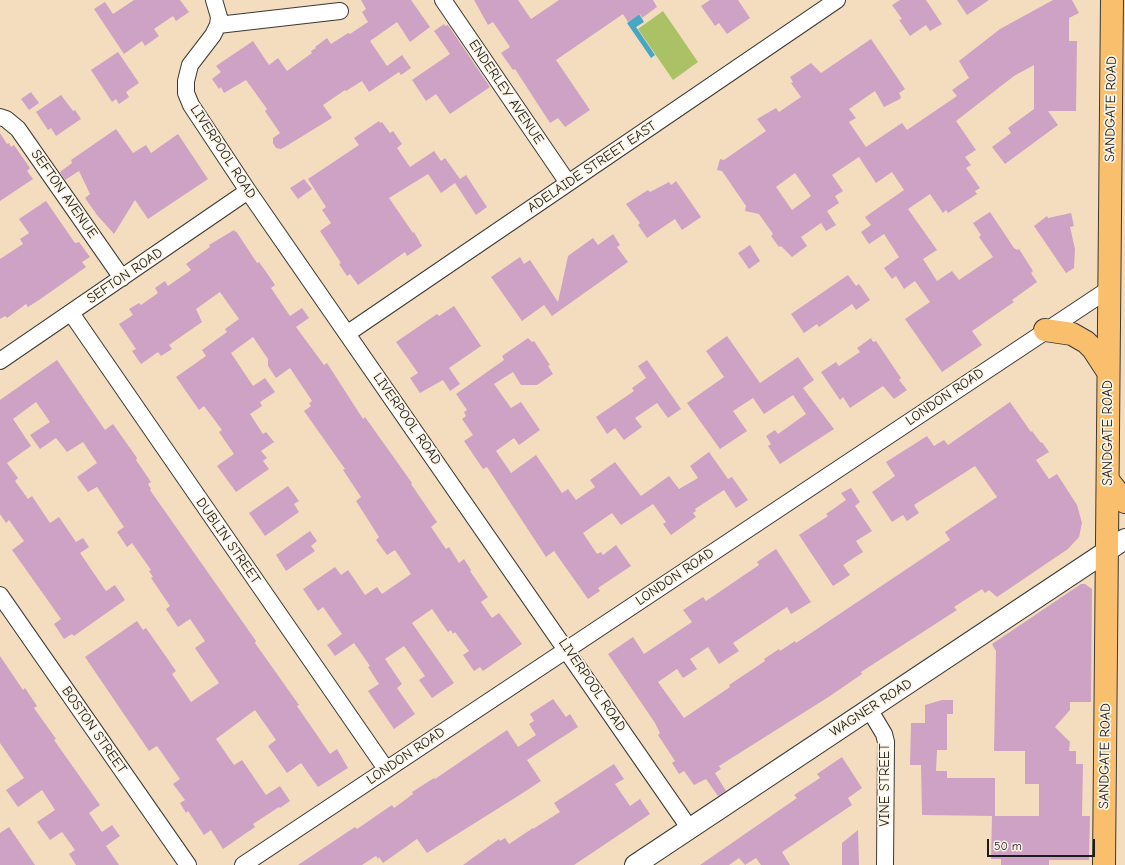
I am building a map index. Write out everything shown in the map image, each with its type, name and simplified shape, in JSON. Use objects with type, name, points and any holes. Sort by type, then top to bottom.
[{"type":"highway","name":"SANDGATE ROAD","points":[[1104,865],[1112,0]]},
{"type":"highway","points":[[1045,330],[1066,333],[1083,340],[1093,349],[1108,372]]},
{"type":"highway","points":[[1108,480],[1125,502]]},
{"type":"street","points":[[214,0],[219,17],[218,25],[340,11]]},
{"type":"street","name":"ENDERLEY AVENUE","points":[[444,0],[568,183]]},
{"type":"street","name":"ADELAIDE STREET EAST","points":[[348,333],[837,0]]},
{"type":"street","name":"LIVERPOOL ROAD","points":[[218,25],[213,36],[190,66],[186,81],[186,93],[191,105],[248,191],[567,649],[690,829]]},
{"type":"street","name":"SEFTON AVENUE","points":[[0,117],[6,119],[18,129],[122,278]]},
{"type":"street","name":"SEFTON ROAD","points":[[0,361],[248,191]]},
{"type":"street","name":"LONDON ROAD","points":[[243,865],[1045,330],[1109,289]]},
{"type":"street","name":"DUBLIN STREET","points":[[70,313],[386,769]]},
{"type":"street","name":"WAGNER ROAD","points":[[635,865],[1125,539]]},
{"type":"street","name":"BOSTON STREET","points":[[0,595],[188,865]]},
{"type":"street","name":"VINE STREET","points":[[869,709],[884,734],[886,742],[885,865]]},
{"type":"green space","points":[[663,11],[698,62],[673,80],[638,29]]},
{"type":"water","points":[[639,14],[644,22],[636,27],[655,55],[651,58],[627,23]]},
{"type":"building","points":[[134,0],[180,0],[189,12],[176,21],[173,16],[154,29],[159,36],[145,46],[142,41],[124,54],[94,9],[105,2],[113,14]]},
{"type":"building","points":[[361,0],[411,0],[430,27],[410,42],[397,22],[370,41],[387,66],[402,55],[411,68],[401,75],[399,72],[369,92],[362,81],[346,91],[345,90],[323,105],[332,118],[281,149],[276,148],[273,143],[273,138],[280,133],[265,111],[267,109],[246,80],[224,93],[221,87],[219,89],[212,79],[221,72],[216,66],[253,41],[269,65],[278,58],[287,71],[312,53],[311,51],[316,48],[315,47],[327,38],[331,44],[368,22],[362,12],[366,9]]},
{"type":"building","points":[[474,0],[518,0],[531,19],[559,0],[653,0],[657,7],[642,18],[640,14],[628,22],[623,14],[556,60],[590,110],[565,127],[558,118],[550,123],[515,69],[513,70],[501,53],[510,47],[493,22],[488,25]]},
{"type":"building","points":[[710,0],[738,0],[750,18],[727,34],[719,23],[715,26],[701,6]]},
{"type":"building","points":[[900,0],[926,0],[942,24],[930,31],[926,25],[910,36],[899,20],[902,19],[892,5]]},
{"type":"building","points":[[957,0],[989,0],[967,15]]},
{"type":"building","points":[[1053,0],[1072,0],[1079,13],[1069,18],[1069,41],[1077,41],[1076,111],[1048,111],[1058,125],[1005,164],[992,147],[1011,133],[1008,128],[1034,109],[1034,65],[1014,76],[956,121],[976,150],[965,157],[971,165],[966,168],[980,188],[975,191],[977,194],[948,213],[946,210],[943,213],[930,194],[908,209],[937,250],[923,259],[937,281],[952,271],[959,280],[993,257],[979,237],[981,235],[973,223],[990,212],[1014,248],[1017,250],[1019,249],[1033,271],[1031,273],[1037,282],[1012,300],[1014,302],[972,331],[982,345],[942,372],[905,319],[930,302],[915,281],[904,289],[896,276],[892,279],[884,268],[899,257],[884,234],[869,244],[861,232],[871,225],[865,217],[904,190],[892,172],[876,183],[859,157],[832,175],[843,191],[835,196],[839,203],[827,211],[836,225],[826,231],[821,223],[801,237],[807,246],[792,257],[781,246],[779,247],[771,236],[773,234],[759,214],[745,211],[746,206],[722,171],[717,170],[720,159],[724,160],[766,131],[757,119],[776,108],[779,112],[801,97],[791,83],[793,82],[790,77],[811,63],[821,73],[871,39],[905,89],[899,93],[901,97],[900,99],[884,107],[875,91],[849,109],[856,118],[849,122],[866,147],[902,123],[907,130],[957,96],[952,90],[969,78],[959,61],[1000,29]],"holes":[[[795,173],[811,196],[792,210],[776,187]]]},
{"type":"building","points":[[444,24],[445,26],[448,25],[490,87],[450,114],[436,94],[426,101],[412,80],[450,54],[434,31]]},
{"type":"building","points":[[118,52],[139,83],[126,92],[129,97],[119,104],[116,99],[112,102],[91,70]]},
{"type":"building","points":[[31,92],[39,103],[29,110],[21,99]]},
{"type":"building","points":[[61,95],[81,119],[56,136],[51,128],[48,130],[36,112]]},
{"type":"building","points":[[379,121],[380,123],[382,122],[390,133],[393,131],[402,144],[397,148],[410,167],[434,151],[441,161],[445,158],[460,179],[466,175],[487,207],[476,215],[455,183],[441,193],[428,174],[389,198],[413,233],[414,232],[422,246],[407,256],[405,252],[358,285],[350,274],[347,276],[339,264],[341,263],[320,231],[331,223],[322,210],[326,207],[308,179],[359,145],[354,138]]},
{"type":"building","points":[[116,129],[133,153],[146,145],[151,153],[178,134],[208,179],[148,219],[135,200],[114,234],[97,215],[85,198],[90,194],[79,171],[65,180],[60,172],[72,163],[71,160]]},
{"type":"building","points":[[0,133],[7,144],[9,143],[11,147],[14,145],[30,168],[27,171],[33,179],[0,201]]},
{"type":"building","points":[[304,179],[312,189],[298,199],[290,188]]},
{"type":"building","points":[[676,181],[701,217],[682,230],[675,219],[647,238],[638,225],[640,223],[626,204],[648,190],[650,192],[669,182],[671,185]]},
{"type":"building","points":[[46,201],[75,243],[79,242],[90,257],[82,262],[86,267],[39,300],[28,307],[26,304],[7,318],[5,316],[0,319],[0,259],[23,244],[20,239],[29,233],[19,219]]},
{"type":"building","points":[[1071,213],[1074,226],[1070,227],[1075,249],[1074,268],[1066,273],[1034,226],[1047,216],[1048,218]]},
{"type":"building","points":[[234,230],[257,263],[259,262],[275,285],[271,288],[290,316],[302,308],[309,318],[296,327],[324,365],[327,363],[363,419],[365,417],[412,483],[411,484],[437,522],[431,527],[446,549],[449,547],[459,563],[464,559],[471,570],[470,571],[488,597],[481,602],[492,618],[499,613],[522,644],[483,671],[480,667],[474,671],[463,655],[469,651],[455,632],[453,634],[451,630],[448,632],[432,609],[412,623],[454,683],[432,698],[419,680],[425,676],[404,646],[385,659],[402,684],[397,688],[415,714],[394,729],[368,691],[379,684],[368,667],[370,666],[354,643],[335,656],[327,645],[342,634],[323,607],[318,611],[303,589],[335,567],[341,575],[348,570],[365,595],[377,587],[382,594],[411,574],[395,550],[387,555],[376,540],[379,537],[356,501],[361,497],[343,470],[345,469],[304,411],[311,406],[309,403],[312,401],[290,368],[276,378],[268,366],[268,359],[253,337],[231,353],[253,386],[265,378],[275,392],[260,402],[262,406],[250,414],[263,434],[266,432],[274,442],[261,451],[267,458],[263,461],[269,469],[236,492],[217,466],[234,454],[219,432],[222,430],[204,406],[199,410],[176,377],[206,356],[202,350],[227,332],[225,329],[239,319],[220,292],[196,309],[202,322],[169,345],[172,349],[161,356],[158,352],[141,364],[132,351],[136,349],[119,324],[133,315],[129,309],[139,303],[141,305],[158,293],[155,288],[165,281],[168,286],[191,270],[186,264],[210,247],[209,245]]},
{"type":"building","points":[[613,234],[620,245],[617,247],[628,262],[552,316],[544,305],[522,321],[491,277],[520,257],[524,264],[530,260],[558,302],[568,256],[593,238],[598,245]]},
{"type":"building","points":[[750,245],[760,261],[749,269],[738,253]]},
{"type":"building","points":[[848,275],[856,286],[859,284],[870,300],[856,310],[852,304],[819,327],[817,324],[804,333],[791,314]]},
{"type":"building","points":[[454,306],[481,346],[449,368],[460,384],[450,391],[443,380],[420,393],[410,378],[418,373],[396,342],[437,314],[439,316]]},
{"type":"building","points":[[727,336],[760,383],[798,357],[814,380],[803,388],[834,429],[780,464],[768,446],[771,444],[766,436],[775,430],[778,434],[806,414],[793,395],[764,414],[753,398],[733,411],[747,431],[720,449],[687,403],[724,377],[706,351]]},
{"type":"building","points":[[528,338],[532,342],[534,341],[550,365],[548,366],[553,374],[537,385],[521,385],[513,372],[494,384],[511,408],[521,402],[540,430],[519,445],[514,438],[496,451],[511,473],[536,455],[562,493],[568,489],[576,500],[595,487],[590,480],[615,462],[641,496],[669,476],[679,489],[698,478],[690,466],[709,452],[728,479],[732,477],[748,500],[736,508],[724,490],[695,509],[696,511],[693,513],[696,517],[671,535],[663,524],[666,522],[653,504],[621,525],[612,513],[583,533],[597,554],[601,552],[603,555],[616,545],[631,566],[598,588],[600,591],[588,599],[554,551],[546,557],[487,467],[483,469],[464,441],[473,435],[462,419],[466,416],[464,412],[467,410],[456,394],[504,360],[502,356]]},
{"type":"building","points":[[871,338],[873,342],[876,341],[901,378],[899,380],[907,390],[894,399],[883,386],[850,408],[843,397],[840,400],[821,372],[836,362],[839,366],[860,352],[857,348]]},
{"type":"building","points":[[57,360],[105,430],[113,424],[137,458],[136,460],[151,482],[148,484],[151,489],[150,490],[256,641],[255,643],[299,705],[297,706],[330,754],[337,749],[348,768],[318,787],[301,763],[287,773],[268,746],[276,740],[255,710],[216,739],[234,765],[242,760],[266,795],[280,786],[290,801],[253,824],[255,827],[223,849],[211,830],[204,835],[188,811],[186,813],[180,803],[185,800],[173,784],[180,779],[157,746],[149,751],[85,657],[137,621],[143,630],[146,628],[176,671],[172,674],[191,702],[219,683],[195,648],[205,641],[190,619],[178,627],[166,609],[170,606],[151,578],[153,577],[149,571],[151,570],[132,543],[127,547],[117,532],[124,527],[97,487],[88,492],[77,477],[97,463],[83,442],[67,452],[56,438],[40,449],[30,435],[50,422],[36,402],[13,419],[31,446],[7,463],[18,478],[15,481],[28,499],[32,496],[50,523],[59,517],[76,542],[83,538],[89,547],[80,553],[106,591],[115,585],[125,600],[74,636],[72,634],[64,639],[54,624],[61,619],[12,550],[24,541],[9,520],[6,523],[0,514],[0,400]]},
{"type":"building","points":[[647,360],[681,409],[668,418],[657,403],[635,418],[642,427],[624,440],[615,428],[607,434],[596,417],[634,391],[632,388],[646,378],[638,366]]},
{"type":"building","points":[[1010,402],[1031,432],[1032,431],[1041,443],[1042,442],[1049,452],[1036,460],[1049,479],[1057,474],[1077,505],[1082,523],[1079,537],[1068,549],[997,597],[989,590],[985,593],[982,589],[954,607],[957,610],[861,672],[862,674],[830,696],[719,766],[721,769],[715,773],[726,791],[718,796],[706,779],[694,785],[684,771],[679,774],[672,763],[675,761],[658,735],[660,733],[655,723],[608,654],[633,637],[644,654],[692,622],[683,610],[703,597],[706,601],[759,565],[757,562],[776,549],[811,602],[791,614],[787,607],[733,643],[739,651],[719,664],[708,647],[690,659],[697,669],[683,678],[677,669],[658,682],[684,718],[730,687],[729,685],[765,661],[764,659],[795,641],[796,643],[950,540],[945,532],[997,497],[975,466],[914,505],[919,513],[907,521],[903,515],[892,522],[872,492],[895,476],[886,462],[927,436],[934,446],[944,440],[948,445]]},
{"type":"building","points":[[288,486],[299,501],[294,504],[299,512],[265,536],[249,513]]},
{"type":"building","points":[[851,488],[860,502],[855,506],[872,531],[856,541],[863,552],[843,565],[850,575],[833,586],[799,535],[828,516],[826,514],[846,500],[841,493]]},
{"type":"building","points":[[310,531],[317,541],[311,546],[315,551],[286,571],[276,555]]},
{"type":"building","points":[[1081,584],[1085,584],[1092,589],[1091,702],[1070,702],[1070,710],[1055,727],[1070,742],[1069,751],[1076,751],[1076,764],[1083,764],[1082,816],[1090,816],[1089,860],[1049,860],[1049,865],[1001,865],[1001,859],[991,859],[992,816],[1039,816],[1039,784],[1025,784],[1025,751],[994,751],[996,651],[992,644]]},
{"type":"building","points":[[0,656],[23,690],[25,688],[37,706],[34,708],[56,739],[54,740],[100,805],[89,813],[102,832],[112,825],[120,836],[106,846],[119,865],[76,865],[69,854],[75,850],[62,832],[50,840],[37,822],[55,810],[42,790],[18,807],[6,790],[24,778],[0,743]]},
{"type":"building","points":[[553,699],[566,717],[570,714],[578,727],[527,760],[541,781],[518,796],[427,853],[417,839],[383,863],[379,857],[378,859],[376,856],[362,865],[298,865],[355,827],[357,829],[392,805],[394,808],[413,794],[412,792],[434,778],[435,779],[507,730],[518,747],[536,735],[529,724],[534,721],[530,714]]},
{"type":"building","points":[[942,700],[953,700],[953,714],[947,714],[947,750],[937,750],[936,771],[947,771],[947,778],[995,778],[995,816],[922,815],[921,765],[910,765],[911,723],[925,723],[925,705]]},
{"type":"building","points":[[842,757],[862,788],[848,798],[852,805],[782,852],[790,865],[761,865],[756,858],[745,865],[739,858],[729,865],[700,865],[797,798],[794,795],[820,778],[817,774]]},
{"type":"building","points":[[614,764],[624,779],[615,784],[630,806],[640,799],[650,814],[589,855],[574,865],[463,865],[499,839],[500,841],[505,838],[509,844],[560,812],[554,803]]},
{"type":"building","points":[[9,827],[35,865],[0,865],[0,833]]},
{"type":"building","points":[[858,830],[859,865],[842,865],[842,843]]}]
